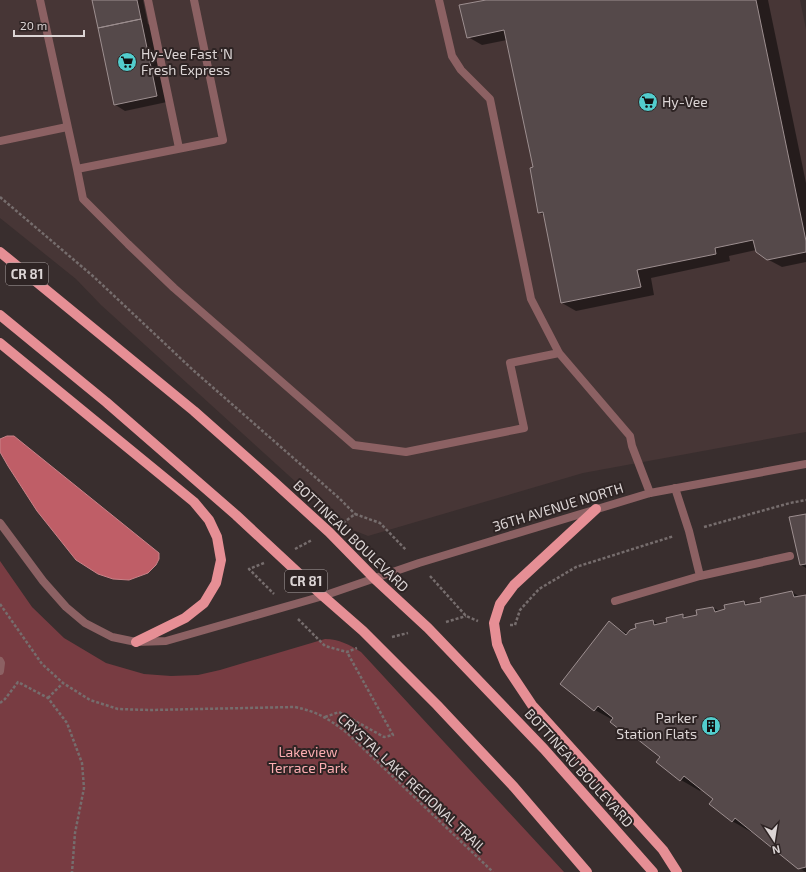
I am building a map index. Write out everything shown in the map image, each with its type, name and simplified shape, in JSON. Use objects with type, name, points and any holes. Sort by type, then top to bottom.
[{"type":"main road","name":"BOTTINEAU BOULEVARD","points":[[0,252],[194,411],[317,522],[428,628],[544,749],[653,872]]},
{"type":"main road","name":"CR 81","points":[[0,315],[106,402],[236,515],[363,631],[437,704],[514,787],[587,872]]},
{"type":"main road","points":[[0,343],[194,502],[208,520],[217,537],[221,560],[216,583],[204,603],[185,618],[136,642]]},
{"type":"main road","points":[[596,509],[514,584],[500,604],[494,623],[497,644],[506,666],[532,705],[663,850],[677,872]]},
{"type":"street","points":[[40,0],[83,200],[174,288],[354,445],[406,452],[524,428],[510,363],[559,354]]},
{"type":"street","points":[[148,0],[179,148]]},
{"type":"street","points":[[77,169],[223,140],[194,0]]},
{"type":"street","points":[[439,0],[452,56],[461,70],[490,99],[531,299],[559,354],[630,436],[632,446],[650,493]]},
{"type":"street","points":[[0,141],[67,127]]},
{"type":"street","name":"36TH AVENUE NORTH","points":[[0,522],[43,581],[66,608],[85,623],[112,638],[136,642],[166,641],[323,596],[419,563],[650,493],[806,464]]},
{"type":"street","points":[[675,488],[689,531],[700,576]]},
{"type":"street","points":[[615,601],[700,576],[790,556]]},
{"type":"street","points":[[0,661],[0,671]]},
{"type":"path","points":[[0,197],[94,277],[193,370],[339,498],[355,514]]},
{"type":"path","points":[[515,626],[520,610],[539,589],[576,567],[689,531],[806,500]]},
{"type":"path","name":"CRYSTAL LAKE REGIONAL TRAIL","points":[[0,604],[42,664],[63,683],[90,700],[118,708],[150,710],[295,707],[310,710],[326,717],[346,732],[493,872]]},
{"type":"path","points":[[466,616],[481,622]]},
{"type":"path","points":[[326,717],[339,712],[384,737],[392,735],[348,652]]},
{"type":"path","points":[[0,703],[18,682],[48,698],[67,722],[82,763],[84,788],[75,833],[72,872]]},
{"type":"path","points":[[48,698],[63,683]]},
{"type":"shaded area","points":[[0,0],[800,0],[806,29],[806,432],[583,473],[368,536],[353,530],[341,523],[101,305],[76,279],[0,218]]},
{"type":"shaded area","points":[[7,436],[14,436],[159,553],[159,559],[156,565],[148,573],[129,580],[113,579],[98,574],[76,560],[37,511],[0,452],[0,439]]},
{"type":"green space","name":"Lakeview Terrace Park","points":[[0,561],[32,607],[64,638],[106,663],[144,674],[171,676],[198,675],[325,639],[340,641],[353,647],[361,652],[564,872],[0,872]]},
{"type":"building","points":[[92,0],[137,0],[141,19],[98,28]]},
{"type":"building","name":"Hy-Vee","points":[[486,0],[756,0],[806,241],[806,252],[767,260],[756,252],[753,240],[715,248],[716,254],[637,270],[641,287],[561,303],[543,212],[538,213],[530,168],[533,167],[504,30],[467,38],[459,5]]},
{"type":"building","name":"Hy-Vee Fast 'N Fresh Express","points":[[141,19],[157,96],[114,105],[98,28]]},
{"type":"building","points":[[806,514],[806,564],[800,565],[789,517]]},
{"type":"building","name":"Parker Station Flats","points":[[792,591],[794,597],[806,595],[806,867],[798,869],[735,818],[732,822],[709,804],[713,799],[684,776],[680,781],[656,762],[660,757],[627,731],[624,733],[610,722],[613,718],[598,706],[594,711],[560,684],[609,621],[626,635],[630,630],[636,628],[635,624],[653,620],[654,625],[667,622],[666,618],[683,614],[683,618],[697,615],[696,610],[713,607],[715,612],[725,609],[724,605],[744,601],[745,605],[761,602],[760,598]]},
{"type":"place","name":"Hy-Vee Fast 'N Fresh Express","points":[[127,62]]},
{"type":"place","name":"Hy-Vee","points":[[648,102]]},
{"type":"place","name":"Parker Station Flats","points":[[711,726]]}]
